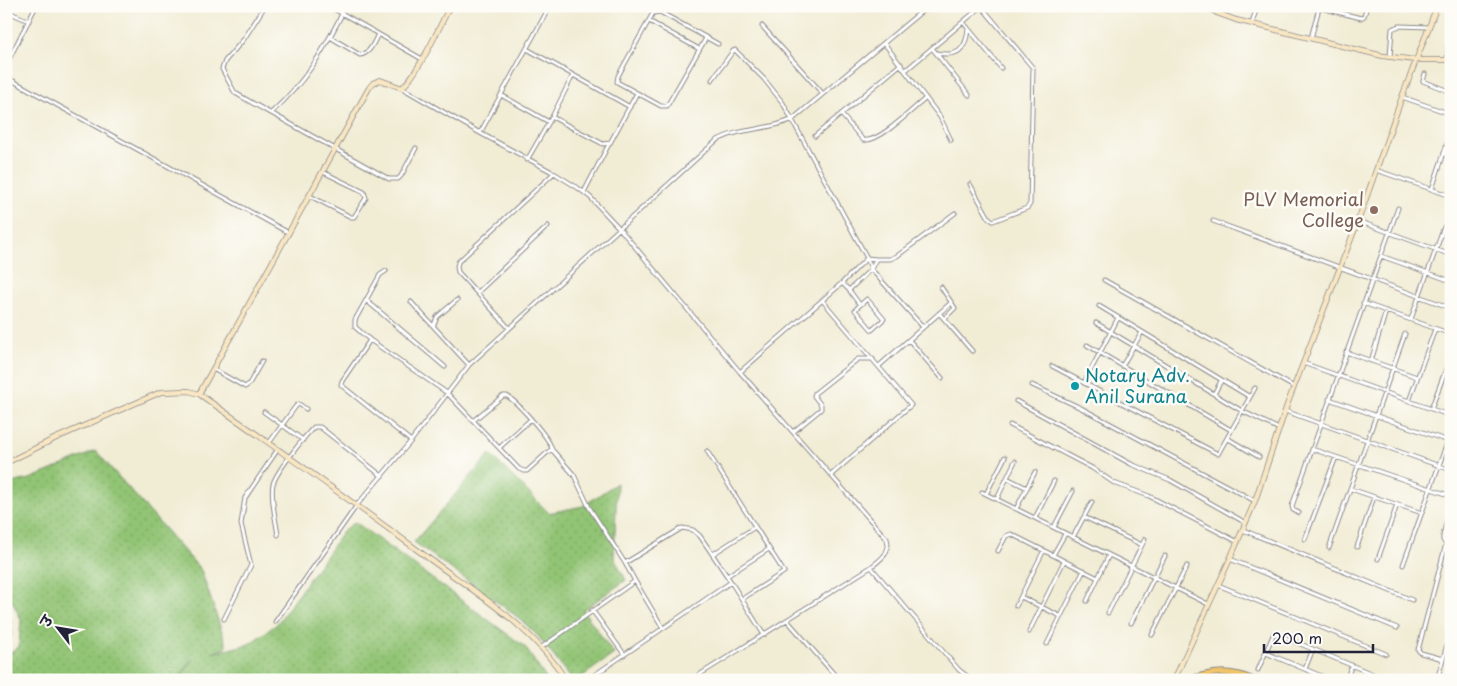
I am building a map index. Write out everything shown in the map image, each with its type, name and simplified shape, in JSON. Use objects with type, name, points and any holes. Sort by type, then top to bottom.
[{"type":"main road","points":[[1188,680],[1223,672],[1254,680]]},
{"type":"street","points":[[6,65],[36,6]]},
{"type":"street","points":[[265,6],[248,33],[225,61],[222,68],[235,93],[389,179],[394,180],[401,176],[416,148]]},
{"type":"street","points":[[329,6],[422,59]]},
{"type":"street","points":[[402,88],[422,59],[450,6]]},
{"type":"street","points":[[480,133],[550,6]]},
{"type":"street","points":[[275,622],[357,505],[411,441],[469,365],[716,141],[735,133],[780,124],[793,118],[928,6]]},
{"type":"street","points":[[906,70],[981,6],[1033,68],[1030,204],[1027,208],[992,221],[970,184]]},
{"type":"street","points":[[1207,6],[1216,13],[1252,24],[1390,57],[1416,60],[1449,60],[1451,17]]},
{"type":"street","points":[[1252,24],[1256,6]]},
{"type":"street","points":[[1313,6],[1361,18],[1364,16],[1367,6]]},
{"type":"street","points":[[1174,680],[1255,501],[1285,411],[1358,221],[1437,6]]},
{"type":"street","points":[[1311,39],[1319,7]]},
{"type":"street","points":[[6,11],[29,21]]},
{"type":"street","points":[[706,38],[667,106],[660,106],[620,84],[617,79],[653,13],[660,12],[718,44]]},
{"type":"street","points":[[271,113],[304,79],[319,58],[342,14]]},
{"type":"street","points":[[649,21],[699,50]]},
{"type":"street","points":[[963,22],[1001,68]]},
{"type":"street","points":[[762,26],[823,94]]},
{"type":"street","points":[[1390,57],[1392,29],[1398,26],[1429,27]]},
{"type":"street","points":[[935,53],[948,55],[959,51],[966,41],[968,28]]},
{"type":"street","points":[[330,38],[360,55],[364,55],[378,34]]},
{"type":"street","points":[[884,43],[940,117],[950,140]]},
{"type":"street","points":[[932,48],[969,95]]},
{"type":"street","points":[[527,49],[630,107]]},
{"type":"street","points":[[712,80],[733,50],[738,51],[774,90],[793,118],[871,268],[923,327]]},
{"type":"street","points":[[815,136],[901,64]]},
{"type":"street","points":[[1425,74],[1424,82],[1451,92]]},
{"type":"street","points":[[527,160],[552,117],[573,75]]},
{"type":"street","points":[[6,77],[289,233]]},
{"type":"street","points":[[199,394],[373,83],[380,80],[402,88],[527,160],[554,173],[584,192],[620,229],[740,372],[887,539],[888,547],[886,554],[871,567],[691,680]]},
{"type":"street","points":[[584,192],[637,93]]},
{"type":"street","points":[[501,95],[549,122]]},
{"type":"street","points":[[1402,97],[1451,114]]},
{"type":"street","points":[[841,114],[863,140],[870,141],[882,134],[926,98]]},
{"type":"street","points":[[552,117],[603,144],[610,143]]},
{"type":"street","points":[[1432,189],[1451,132]]},
{"type":"street","points":[[1444,153],[1451,155]]},
{"type":"street","points":[[1376,170],[1451,196]]},
{"type":"street","points":[[310,196],[351,217],[354,217],[366,198],[364,192],[323,172]]},
{"type":"street","points":[[509,328],[458,272],[456,267],[458,262],[554,173]]},
{"type":"street","points":[[1299,513],[1293,510],[1292,506],[1398,208]]},
{"type":"street","points":[[867,258],[890,259],[897,256],[955,213]]},
{"type":"street","points":[[1214,221],[1451,308]]},
{"type":"street","points":[[1358,221],[1451,255]]},
{"type":"street","points":[[478,293],[548,226]]},
{"type":"street","points":[[1411,319],[1444,227]]},
{"type":"street","points":[[1380,256],[1451,281]]},
{"type":"street","points":[[740,372],[842,283],[867,258]]},
{"type":"street","points":[[849,290],[871,268],[876,259]]},
{"type":"street","points":[[386,271],[380,275],[367,301],[358,311],[354,322],[355,327],[370,340],[447,393],[513,464],[524,471],[527,471],[552,450]]},
{"type":"street","points":[[1104,280],[1294,387]]},
{"type":"street","points":[[842,283],[860,305]]},
{"type":"street","points":[[941,287],[955,309],[944,319]]},
{"type":"street","points":[[867,299],[884,319],[872,330],[855,310],[860,305],[867,299]]},
{"type":"street","points":[[433,326],[436,317],[456,300]]},
{"type":"street","points":[[822,300],[911,405],[831,475]]},
{"type":"street","points":[[367,301],[445,367]]},
{"type":"street","points":[[411,302],[469,365]]},
{"type":"street","points":[[879,366],[952,302]]},
{"type":"street","points":[[1363,303],[1451,334]]},
{"type":"street","points":[[1099,306],[1250,397]]},
{"type":"street","points":[[1370,361],[1386,311]]},
{"type":"street","points":[[939,313],[972,351]]},
{"type":"street","points":[[1084,382],[1118,318]]},
{"type":"street","points":[[1096,323],[1242,411],[1279,429]]},
{"type":"street","points":[[1409,401],[1435,328]]},
{"type":"street","points":[[1122,366],[1142,332]]},
{"type":"street","points":[[1329,548],[1405,334]]},
{"type":"street","points":[[370,340],[342,381],[341,386],[411,441]]},
{"type":"street","points":[[909,340],[942,378]]},
{"type":"street","points":[[1087,345],[1231,430]]},
{"type":"street","points":[[1346,352],[1417,377]]},
{"type":"street","points":[[1431,409],[1451,356]]},
{"type":"street","points":[[793,432],[821,409],[821,405],[814,396],[815,393],[858,359],[872,359]]},
{"type":"street","points":[[213,369],[242,386],[247,386],[262,360]]},
{"type":"street","points":[[1303,363],[1451,416]]},
{"type":"street","points":[[1052,366],[1218,454],[1255,388]]},
{"type":"street","points":[[1214,394],[1221,381]]},
{"type":"street","points":[[1032,384],[1081,408],[1255,501]]},
{"type":"street","points":[[6,464],[54,439],[161,392],[189,391],[199,394],[357,505],[509,618],[542,647],[566,680]]},
{"type":"street","points":[[474,420],[503,396],[507,396],[531,419],[551,443],[552,450],[574,475],[589,507],[663,628]]},
{"type":"street","points":[[1329,399],[1448,441]]},
{"type":"street","points":[[1016,401],[1131,464],[1170,480],[1246,522]]},
{"type":"street","points":[[269,443],[298,405],[306,408]]},
{"type":"street","points":[[1285,411],[1451,470]]},
{"type":"street","points":[[264,412],[303,440]]},
{"type":"street","points":[[499,448],[531,419]]},
{"type":"street","points":[[1010,425],[1092,468],[1110,480],[1149,496],[1238,542]]},
{"type":"street","points":[[278,535],[274,481],[303,440],[317,426],[382,476]]},
{"type":"street","points":[[1402,565],[1451,432]]},
{"type":"street","points":[[1227,438],[1259,457]]},
{"type":"street","points":[[1312,448],[1446,494]]},
{"type":"street","points":[[224,619],[251,564],[240,524],[245,498],[278,449]]},
{"type":"street","points":[[707,451],[784,572],[742,599]]},
{"type":"street","points":[[1005,457],[984,493],[1208,604]]},
{"type":"street","points":[[1305,539],[1336,457]]},
{"type":"street","points":[[996,499],[1015,461]]},
{"type":"street","points":[[1016,509],[1034,472]]},
{"type":"street","points":[[1007,478],[1027,488]]},
{"type":"street","points":[[1035,518],[1054,481]]},
{"type":"street","points":[[1351,489],[1422,513]]},
{"type":"street","points":[[1054,528],[1073,491]]},
{"type":"street","points":[[1357,547],[1374,497]]},
{"type":"street","points":[[1073,537],[1092,502]]},
{"type":"street","points":[[1443,659],[1421,653],[1418,650],[1449,545],[1442,538],[1451,504]]},
{"type":"street","points":[[1378,559],[1397,505]]},
{"type":"street","points":[[1084,517],[1142,545]]},
{"type":"street","points":[[713,554],[755,527]]},
{"type":"street","points":[[625,563],[682,528],[693,530],[700,536],[713,554],[764,635]]},
{"type":"street","points":[[1243,530],[1412,600]]},
{"type":"street","points":[[998,551],[1009,534],[1098,578]]},
{"type":"street","points":[[1053,555],[1065,534]]},
{"type":"street","points":[[1108,613],[1145,539]]},
{"type":"street","points":[[727,576],[769,549]]},
{"type":"street","points":[[1016,606],[1044,550]]},
{"type":"street","points":[[1087,601],[1110,555]]},
{"type":"street","points":[[1131,623],[1165,556]]},
{"type":"street","points":[[1230,559],[1397,628]]},
{"type":"street","points":[[1029,632],[1064,560]]},
{"type":"street","points":[[1152,635],[1187,566]]},
{"type":"street","points":[[871,567],[959,670],[972,680]]},
{"type":"street","points":[[1047,644],[1084,570]]},
{"type":"street","points":[[542,647],[635,581]]},
{"type":"street","points":[[587,680],[731,582]]},
{"type":"street","points":[[1217,585],[1386,654]]},
{"type":"street","points":[[1021,597],[1060,616]]},
{"type":"street","points":[[592,610],[624,654]]},
{"type":"street","points":[[787,620],[839,680]]},
{"type":"street","points":[[1437,680],[1451,631]]},
{"type":"street","points":[[1258,670],[1274,633],[1388,680]]},
{"type":"street","points":[[1305,669],[1313,649]]},
{"type":"street","points":[[1266,653],[1331,680]]},
{"type":"street","points":[[1346,680],[1352,665]]},
{"type":"green space","points":[[96,451],[201,570],[227,647],[213,653],[249,644],[277,624],[344,530],[355,522],[525,647],[547,680],[180,680],[192,659],[179,680],[6,680],[6,655],[19,647],[21,619],[6,589],[6,484],[30,479]]},
{"type":"green space","points":[[490,454],[549,513],[583,506],[617,483],[614,558],[626,580],[583,610],[614,654],[577,680],[572,680],[538,636],[519,618],[414,542]]},
{"type":"water","points":[[6,607],[12,631],[6,645]]},
{"type":"place","name":"PLV Memorial College","points":[[1374,210]]},
{"type":"place","name":"Notary Adv. Anil Surana","points":[[1075,386]]}]
